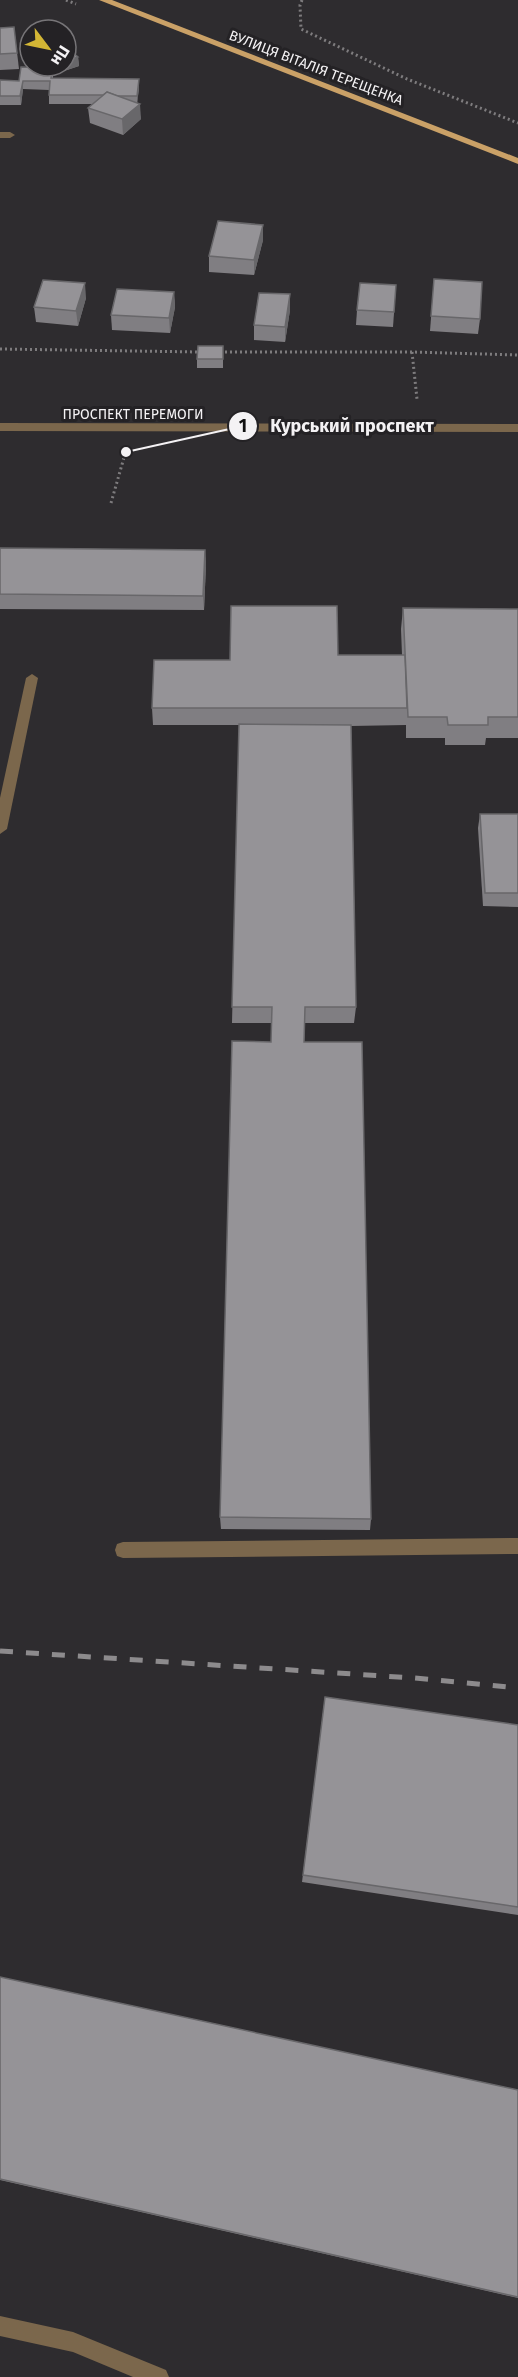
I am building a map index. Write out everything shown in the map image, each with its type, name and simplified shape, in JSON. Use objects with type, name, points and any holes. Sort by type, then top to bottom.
[{"type":"main road","name":"ВУЛИЦЯ ВІТАЛІЯ ТЕРЕЩЕНКА","points":[[104,0],[518,161]]},
{"type":"street","name":"ПРОСПЕКТ ПЕРЕМОГИ","points":[[0,428],[518,428]]},
{"type":"street","points":[[0,828],[32,678]]},
{"type":"street","points":[[123,1550],[518,1546]]},
{"type":"street","points":[[0,2326],[73,2342],[159,2377]]},
{"type":"path","points":[[302,0],[300,5],[301,29],[407,79],[518,123]]},
{"type":"path","points":[[0,349],[201,352]]},
{"type":"path","points":[[213,352],[412,352],[518,355]]},
{"type":"path","points":[[412,352],[418,427]]},
{"type":"path","points":[[111,503],[131,429]]},
{"type":"building","points":[[14,27],[17,53],[0,54],[0,28]]},
{"type":"building","points":[[19,78],[139,79],[137,96],[117,96],[107,92],[103,95],[49,95],[50,81],[23,81],[20,96],[0,96],[0,80],[19,81]]},
{"type":"building","points":[[107,92],[140,104],[122,119],[88,108]]},
{"type":"building","points":[[218,221],[263,225],[254,260],[209,256]]},
{"type":"building","points":[[434,279],[482,282],[480,319],[431,316]]},
{"type":"building","points":[[43,280],[85,283],[76,311],[34,307]]},
{"type":"building","points":[[360,283],[396,285],[394,312],[357,310]]},
{"type":"building","points":[[117,289],[174,292],[169,318],[111,315]]},
{"type":"building","points":[[259,293],[290,294],[285,327],[254,325]]},
{"type":"building","points":[[198,346],[223,346],[223,359],[197,359]]},
{"type":"building","points":[[0,548],[205,550],[203,596],[0,594]]},
{"type":"building","points":[[231,606],[337,606],[338,655],[405,655],[407,708],[152,708],[154,660],[230,660]]},
{"type":"building","points":[[403,608],[518,609],[518,717],[488,717],[488,725],[448,725],[447,717],[408,717]]},
{"type":"building","points":[[239,724],[351,725],[356,1007],[305,1007],[304,1042],[362,1042],[371,1519],[220,1517],[232,1041],[271,1042],[272,1007],[232,1007]]},
{"type":"building","points":[[480,814],[518,814],[518,893],[485,893]]},
{"type":"building","points":[[325,1697],[518,1725],[518,1907],[303,1875]]},
{"type":"building","points":[[0,1977],[518,2090],[518,2297],[0,2179]]},
{"type":"railway","points":[[0,1651],[414,1678],[518,1688]]},
{"type":"place","name":"Курський проспект","points":[[126,452]]}]
